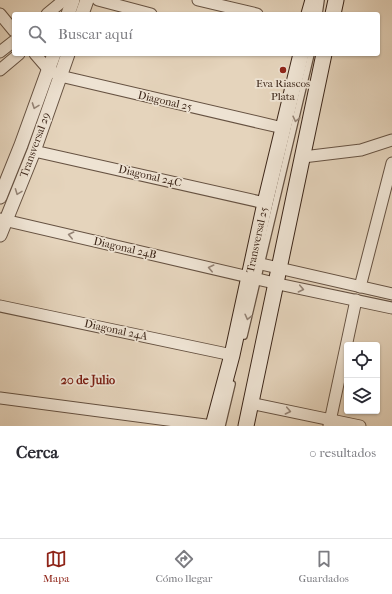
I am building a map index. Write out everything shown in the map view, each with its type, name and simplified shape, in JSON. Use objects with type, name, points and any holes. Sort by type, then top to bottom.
[{"type":"main road","points":[[310,12],[312,0]]},
{"type":"main road","points":[[333,12],[336,0]]},
{"type":"main road","name":"Transversal 25","points":[[213,426],[257,263],[265,203],[301,56]]},
{"type":"main road","points":[[246,426],[273,276],[303,157],[324,56]]},
{"type":"street","points":[[49,12],[64,0]]},
{"type":"street","points":[[69,12],[73,0]]},
{"type":"street","points":[[83,12],[87,0]]},
{"type":"street","points":[[98,0],[143,12]]},
{"type":"street","points":[[198,0],[249,12]]},
{"type":"street","points":[[0,14],[12,29]]},
{"type":"street","points":[[0,52],[12,43]]},
{"type":"street","points":[[0,70],[17,56]]},
{"type":"street","name":"Diagonal 25","points":[[37,56],[48,69],[60,76],[283,128]]},
{"type":"street","name":"Transversal 29","points":[[0,197],[21,145],[53,56]]},
{"type":"street","name":"Transversal 29","points":[[0,235],[3,220],[34,151],[67,56]]},
{"type":"street","points":[[303,157],[361,150],[392,140]]},
{"type":"street","name":"Diagonal 24C","points":[[34,151],[265,203]]},
{"type":"street","points":[[360,287],[392,163]]},
{"type":"street","name":"Diagonal 24B","points":[[3,220],[253,278],[273,276]]},
{"type":"street","points":[[257,263],[273,276],[356,300],[392,308]]},
{"type":"street","points":[[273,276],[360,287],[392,294]]},
{"type":"street","points":[[330,423],[356,300]]},
{"type":"street","name":"Diagonal 24A","points":[[0,306],[232,355]]},
{"type":"street","points":[[0,398],[213,426]]},
{"type":"street","points":[[250,403],[330,423],[360,426]]},
{"type":"lane","points":[[319,12],[321,0]]},
{"type":"lane","points":[[327,12],[330,0]]},
{"type":"lane","points":[[257,263],[310,56]]},
{"type":"lane","points":[[273,276],[320,56]]},
{"type":"lane","points":[[242,342],[253,278]]},
{"type":"lane","points":[[241,426],[264,307]]},
{"type":"lane","points":[[222,426],[233,380]]},
{"type":"place","name":"Eva Riascos Plata","points":[[283,70]]},
{"type":"district","name":"20 de Julio","points":[[88,380]]}]
